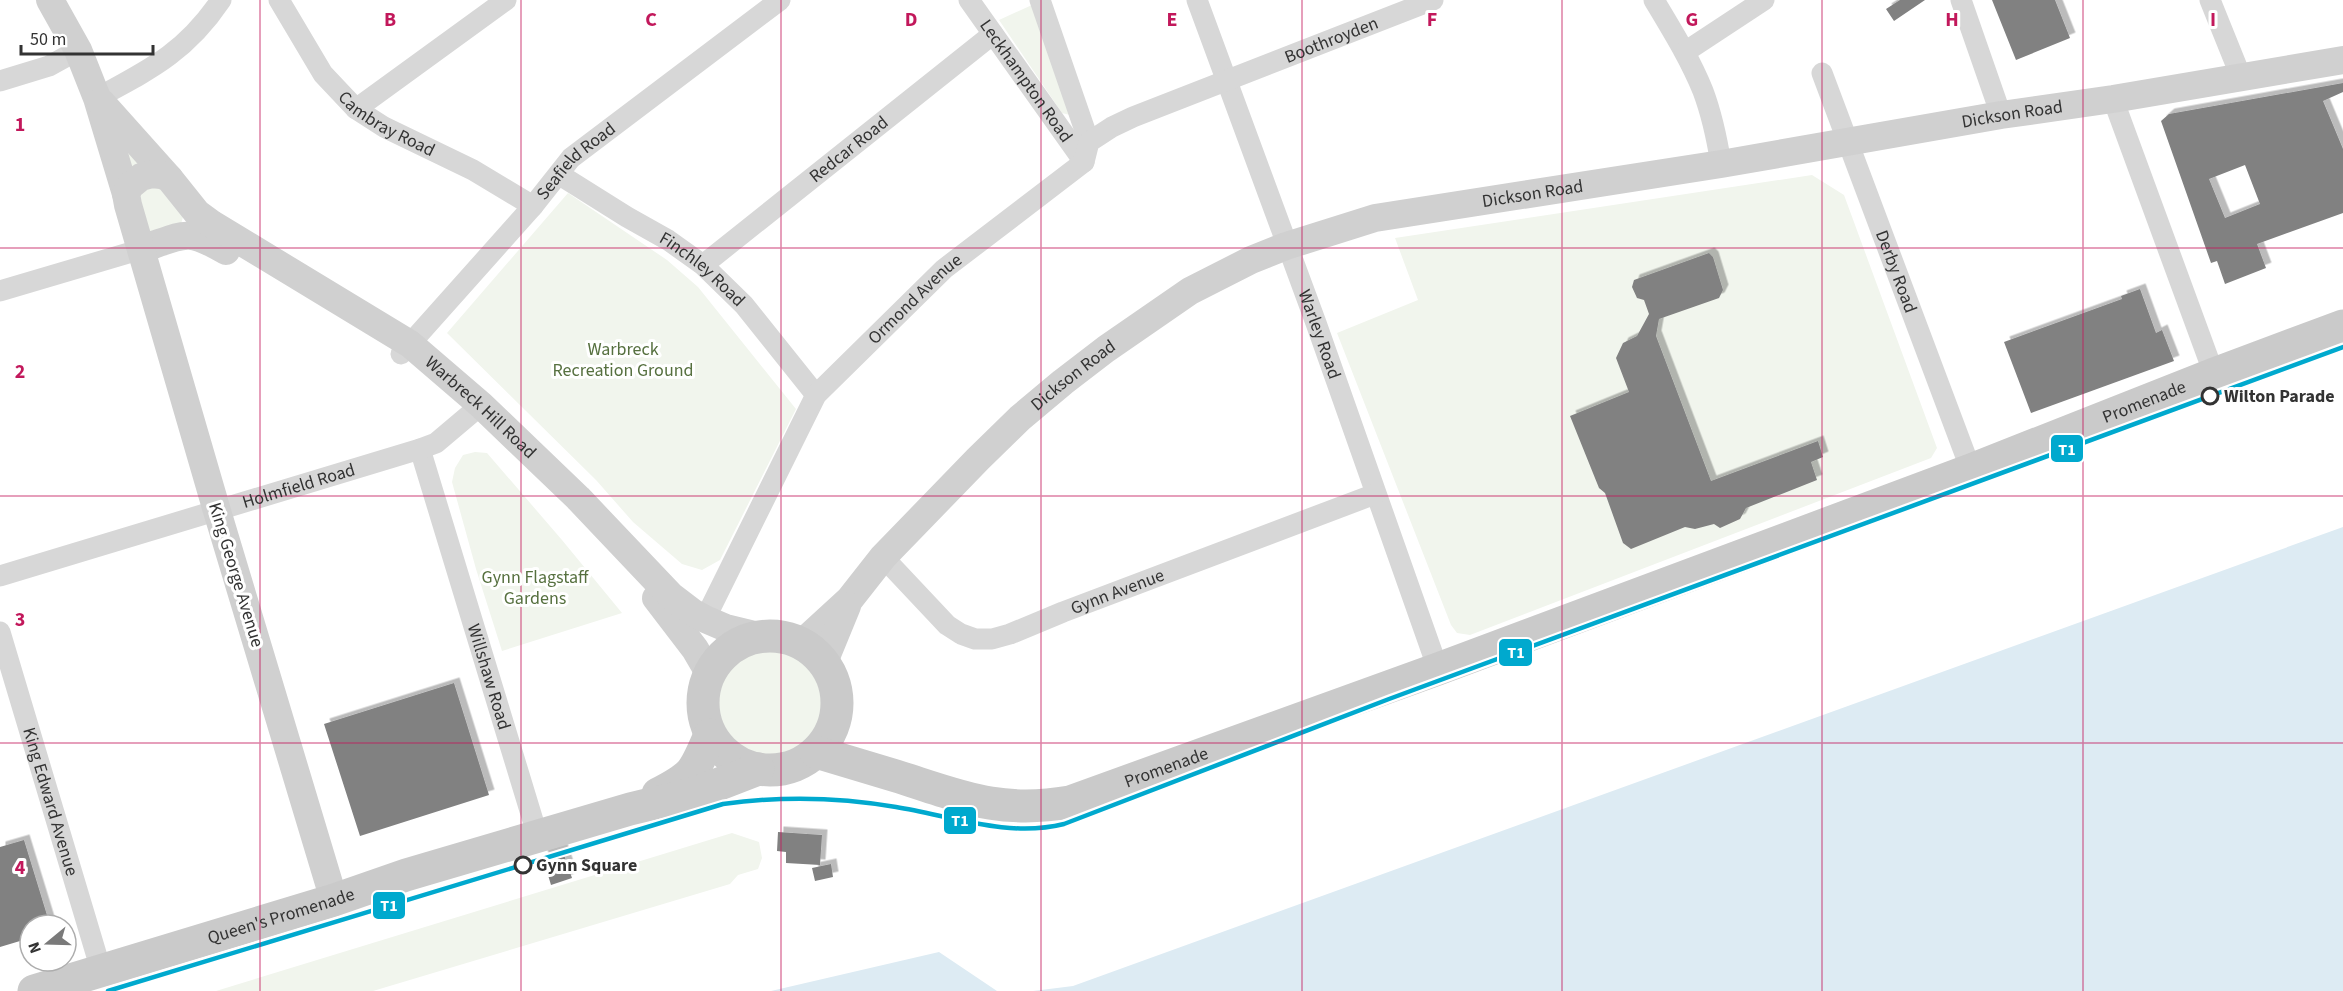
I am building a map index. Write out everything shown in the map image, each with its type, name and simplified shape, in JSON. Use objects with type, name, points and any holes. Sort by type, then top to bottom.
[{"type":"main road","name":"Promenade","points":[[816,752],[971,800],[1005,806],[1040,807],[1070,802],[1438,669],[1971,470],[2214,374],[2343,326]]},
{"type":"main road","points":[[759,636],[781,636],[813,652],[832,675],[836,690],[835,721],[828,737],[816,752],[800,763],[780,770],[758,769],[739,763],[722,751],[710,735],[704,720],[702,705],[709,673],[719,658],[732,646],[759,636]]},
{"type":"main road","name":"Promenade","points":[[835,721],[856,746],[894,776]]},
{"type":"main road","name":"Queen's Promenade","points":[[630,809],[687,779],[696,768],[710,735]]},
{"type":"main road","name":"Queen's Promenade","points":[[34,991],[334,900],[406,875],[630,809],[696,793],[758,769]]},
{"type":"street","name":"Warbreck Hill Road","points":[[50,0],[78,50],[97,98],[142,249],[189,234],[203,237],[405,349]]},
{"type":"street","points":[[97,98],[165,61],[189,40],[221,0]]},
{"type":"street","name":"Cambray Road","points":[[279,0],[323,74],[356,109],[384,127],[473,170],[533,206]]},
{"type":"street","points":[[356,109],[506,0]]},
{"type":"street","name":"Seafield Road","points":[[405,349],[560,175],[571,158],[780,0]]},
{"type":"street","name":"Leckhampton Road","points":[[969,0],[993,34],[1087,152]]},
{"type":"street","points":[[1040,0],[1087,152]]},
{"type":"street","name":"Warley Road","points":[[1197,0],[1316,324],[1438,669]]},
{"type":"street","name":"Boothroyden","points":[[1227,80],[1406,5],[1433,0]]},
{"type":"street","points":[[1654,0],[1685,52],[1704,92],[1713,122],[1721,164]]},
{"type":"street","points":[[1685,52],[1764,0]]},
{"type":"street","points":[[1961,0],[2001,115]]},
{"type":"street","points":[[2210,0],[2241,77]]},
{"type":"street","name":"Redcar Road","points":[[703,265],[993,34]]},
{"type":"street","points":[[0,81],[49,66],[78,50]]},
{"type":"street","name":"Dickson Road","points":[[813,652],[883,557],[927,509],[1020,418],[1106,349],[1190,291],[1251,260],[1286,246],[1376,218],[1721,164],[2001,115],[2113,99],[2343,60]]},
{"type":"street","name":"Derby Road","points":[[1822,73],[1971,470]]},
{"type":"street","name":"Ormond Avenue","points":[[705,619],[816,395],[944,269],[1087,152],[1112,127],[1227,80]]},
{"type":"street","name":"Warbreck Hill Road","points":[[97,98],[197,213],[405,349],[602,522],[671,596],[705,619],[726,628],[759,636]]},
{"type":"street","points":[[2113,99],[2214,374]]},
{"type":"street","points":[[129,207],[134,182],[144,176],[161,175],[176,187],[184,213],[180,228],[173,239]]},
{"type":"street","name":"Finchley Road","points":[[560,175],[668,240],[703,265],[744,305],[816,395]]},
{"type":"street","points":[[0,291],[142,249]]},
{"type":"street","name":"King George Avenue","points":[[142,249],[217,512],[334,900]]},
{"type":"street","name":"Warbreck Hill Road","points":[[476,409],[659,601],[695,649],[709,673]]},
{"type":"street","name":"Holmfield Road","points":[[0,576],[420,449],[436,443],[476,409]]},
{"type":"street","name":"Willshaw Road","points":[[420,449],[538,837]]},
{"type":"street","name":"Gynn Avenue","points":[[883,557],[947,624],[961,634],[975,639],[992,639],[1375,494]]},
{"type":"street","name":"King Edward Avenue","points":[[0,632],[101,970]]},
{"type":"green space","points":[[1032,5],[1070,115],[1062,113],[999,20]]},
{"type":"green space","points":[[125,127],[184,213],[180,228],[142,249],[128,205]]},
{"type":"green space","points":[[1812,175],[1844,195],[1937,448],[1931,458],[1470,635],[1457,633],[1451,625],[1337,333],[1418,300],[1395,238]]},
{"type":"green space","name":"Warbreck Recreation Ground","points":[[568,193],[667,260],[698,287],[796,409],[720,560],[702,570],[682,564],[633,522],[596,480],[447,333]]},
{"type":"green space","name":"Gynn Flagstaff Gardens","points":[[475,452],[487,453],[622,613],[502,651],[452,482],[455,468],[463,455]]},
{"type":"green space","points":[[769,647],[790,652],[808,664],[820,682],[825,703],[820,724],[808,742],[790,754],[769,759],[748,754],[730,742],[718,724],[713,703],[718,682],[730,664],[748,652]]},
{"type":"green space","points":[[732,833],[759,842],[762,858],[758,869],[738,875],[730,884],[373,991],[216,991]]},
{"type":"shaded area","points":[[2343,527],[2343,991],[1033,991],[1073,986]]},
{"type":"shaded area","points":[[939,952],[997,991],[771,991]]},
{"type":"building","points":[[1900,0],[1925,0],[1894,21],[1886,9]]},
{"type":"building","points":[[1992,0],[2055,0],[2070,38],[2016,60]]},
{"type":"building","points":[[2343,83],[2343,92],[2323,101],[2343,149],[2343,213],[2257,244],[2266,268],[2225,284],[2217,261],[2211,263],[2161,121],[2169,114]],"holes":[[[2245,165],[2260,204],[2225,218],[2209,179]]]},
{"type":"building","points":[[1709,253],[1713,257],[1723,290],[1719,298],[1659,319],[1656,336],[1711,481],[1818,441],[1823,457],[1811,462],[1817,480],[1746,508],[1740,519],[1720,528],[1714,524],[1695,529],[1685,527],[1631,549],[1623,543],[1605,493],[1599,488],[1570,416],[1629,392],[1616,358],[1623,343],[1637,336],[1649,314],[1644,300],[1637,298],[1632,287],[1634,280]]},
{"type":"building","points":[[2140,289],[2156,333],[2162,330],[2174,361],[2031,413],[2004,342],[2122,299],[2121,296]]},
{"type":"building","points":[[454,683],[489,795],[360,836],[324,724]]},
{"type":"building","points":[[778,832],[822,835],[820,865],[786,863],[786,852],[777,851]]},
{"type":"building","points":[[24,840],[46,913],[18,913],[18,942],[0,947],[0,847]]},
{"type":"building","points":[[562,849],[572,878],[551,885],[542,855]]},
{"type":"building","points":[[831,864],[833,877],[815,881],[812,868]]},
{"type":"transit line","name":"T1","points":[[108,991],[723,804],[788,799],[853,801],[1001,827],[1022,829],[1064,824],[1389,699],[2343,347]]},
{"type":"place","name":"Wilton Parade","points":[[2210,396]]},
{"type":"place","name":"Gynn Square","points":[[523,865]]}]
